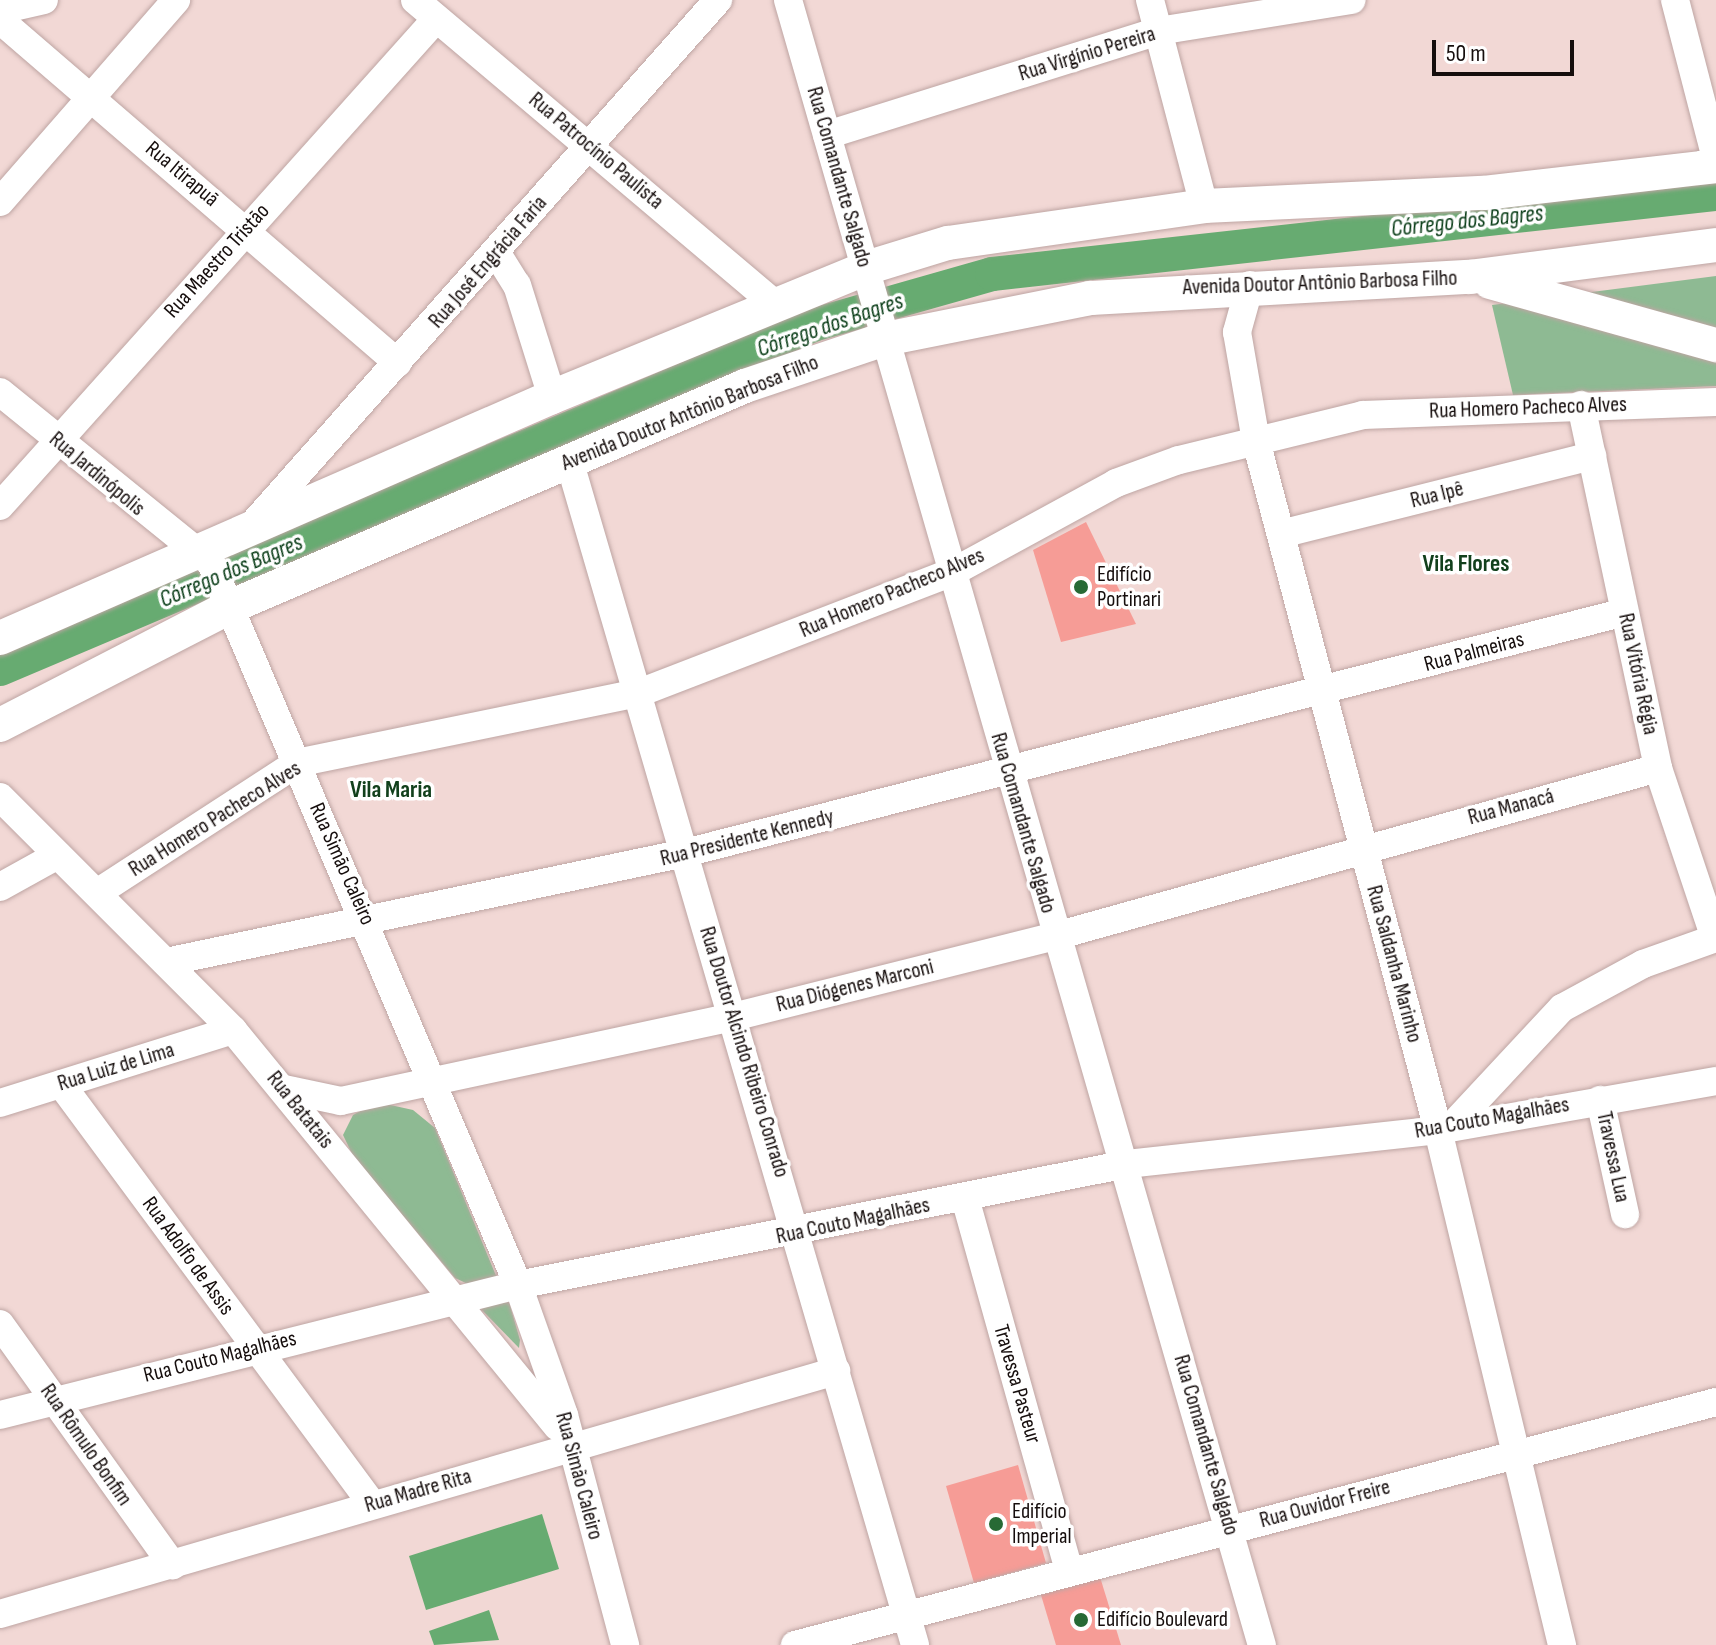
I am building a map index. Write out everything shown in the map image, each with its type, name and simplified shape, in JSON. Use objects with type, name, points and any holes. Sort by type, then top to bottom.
[{"type":"main road","points":[[0,638],[205,557],[255,522],[775,304],[868,278],[1002,233],[1204,206],[1484,193],[1716,166]]},
{"type":"main road","name":"Avenida Doutor Antônio Barbosa Filho","points":[[0,725],[230,601],[745,386],[883,333],[1090,298],[1250,285],[1470,277],[1716,245]]},
{"type":"main road","points":[[1470,277],[1716,345]]},
{"type":"street","points":[[0,10],[44,0]]},
{"type":"street","points":[[0,202],[176,0]]},
{"type":"street","name":"Rua Patrocínio Paulista","points":[[415,0],[591,145],[775,304]]},
{"type":"street","name":"Rua José Engrácia Faria","points":[[255,522],[718,0]]},
{"type":"street","name":"Rua Comandante Salgado","points":[[788,0],[1008,774],[1127,1164],[1262,1645]]},
{"type":"street","points":[[1150,0],[1204,206]]},
{"type":"street","name":"Rua Virgínio Pereira","points":[[827,135],[1158,31],[1352,0]]},
{"type":"street","points":[[1675,0],[1716,158]]},
{"type":"street","name":"Rua Maestro Tristão","points":[[0,506],[436,19]]},
{"type":"street","name":"Rua Itirapuã","points":[[0,20],[247,228],[398,363]]},
{"type":"street","points":[[496,252],[517,285],[552,397]]},
{"type":"street","name":"Rua Saldanha Marinho","points":[[1250,285],[1237,332],[1256,441],[1364,847],[1444,1129],[1514,1455],[1562,1645]]},
{"type":"street","name":"Rua Jardinópolis","points":[[0,392],[205,557]]},
{"type":"street","name":"Rua Homero Pacheco Alves","points":[[97,893],[297,763],[639,693],[953,572],[1116,483],[1256,441],[1363,415],[1716,402]]},
{"type":"street","name":"Rua Vitória Régia","points":[[1581,405],[1658,768],[1715,938]]},
{"type":"street","name":"Rua Ipê","points":[[1281,534],[1592,456]]},
{"type":"street","name":"Rua Doutor Alcindo Ribeiro Conrado","points":[[569,460],[915,1645]]},
{"type":"street","name":"Rua Simão Caleiro","points":[[205,557],[230,601],[420,1049],[409,1085]]},
{"type":"street","name":"Rua Palmeiras","points":[[1323,691],[1625,612]]},
{"type":"street","name":"Rua Presidente Kennedy","points":[[166,962],[368,924],[685,853],[1008,774],[1323,691]]},
{"type":"street","name":"Rua Manacá","points":[[1364,847],[1658,768]]},
{"type":"street","name":"Rua Batatais","points":[[0,797],[233,1030],[457,1300],[570,1448]]},
{"type":"street","name":"Rua Diógenes Marconi","points":[[284,1089],[341,1101],[733,1017],[1056,936],[1364,847]]},
{"type":"street","points":[[0,887],[58,855]]},
{"type":"street","points":[[1444,1129],[1562,1008],[1643,964],[1715,938]]},
{"type":"street","name":"Rua Luiz de Lima","points":[[0,1103],[233,1030]]},
{"type":"street","name":"Rua Couto Magalhães","points":[[0,1415],[255,1347],[518,1285],[797,1233],[1127,1164],[1444,1129],[1716,1081]]},
{"type":"street","name":"Rua Adolfo de Assis","points":[[61,1084],[372,1504]]},
{"type":"street","name":"Rua Simão Caleiro","points":[[409,1085],[454,1131],[518,1285],[570,1448],[625,1645]]},
{"type":"street","name":"Rua Simão Caleiro","points":[[409,1085],[421,1101],[454,1131]]},
{"type":"street","name":"Travessa Lua","points":[[1600,1100],[1625,1214]]},
{"type":"street","points":[[323,1138],[326,1120],[341,1101]]},
{"type":"street","name":"Travessa Pasteur","points":[[965,1198],[1069,1571]]},
{"type":"street","name":"Rua Rômulo Bonfim","points":[[0,1324],[173,1566]]},
{"type":"street","name":"Rua Madre Rita","points":[[0,1614],[836,1371]]},
{"type":"street","name":"Rua Ouvidor Freire","points":[[795,1645],[1716,1402]]},
{"type":"shaded area","points":[[1716,276],[1716,386],[1513,395],[1492,305]]},
{"type":"shaded area","points":[[377,1102],[413,1110],[435,1128],[497,1278],[470,1285],[455,1278],[353,1156],[343,1135],[353,1115]]},
{"type":"shaded area","points":[[509,1302],[520,1340],[519,1348],[478,1306]]},
{"type":"shaded area","points":[[542,1514],[559,1569],[426,1610],[409,1556]]},
{"type":"shaded area","points":[[489,1610],[499,1640],[434,1645],[429,1631]]},
{"type":"building","name":"Edifício Portinari","points":[[1086,522],[1136,624],[1061,642],[1033,550]]},
{"type":"building","name":"Edifício Imperial","points":[[1018,1465],[1046,1563],[974,1583],[946,1486]]},
{"type":"building","name":"Edifício Boulevard","points":[[1100,1577],[1121,1645],[1056,1645],[1041,1595]]},
{"type":"waterway","name":"Córrego dos Bagres","points":[[0,669],[813,325],[992,274],[1716,194]]},
{"type":"place","name":"Edifício Portinari","points":[[1081,587]]},
{"type":"place","name":"Edifício Imperial","points":[[996,1524]]},
{"type":"place","name":"Edifício Boulevard","points":[[1081,1620]]},
{"type":"district","name":"Vila Flores","points":[[1466,564]]},
{"type":"district","name":"Vila Maria","points":[[391,790]]}]
